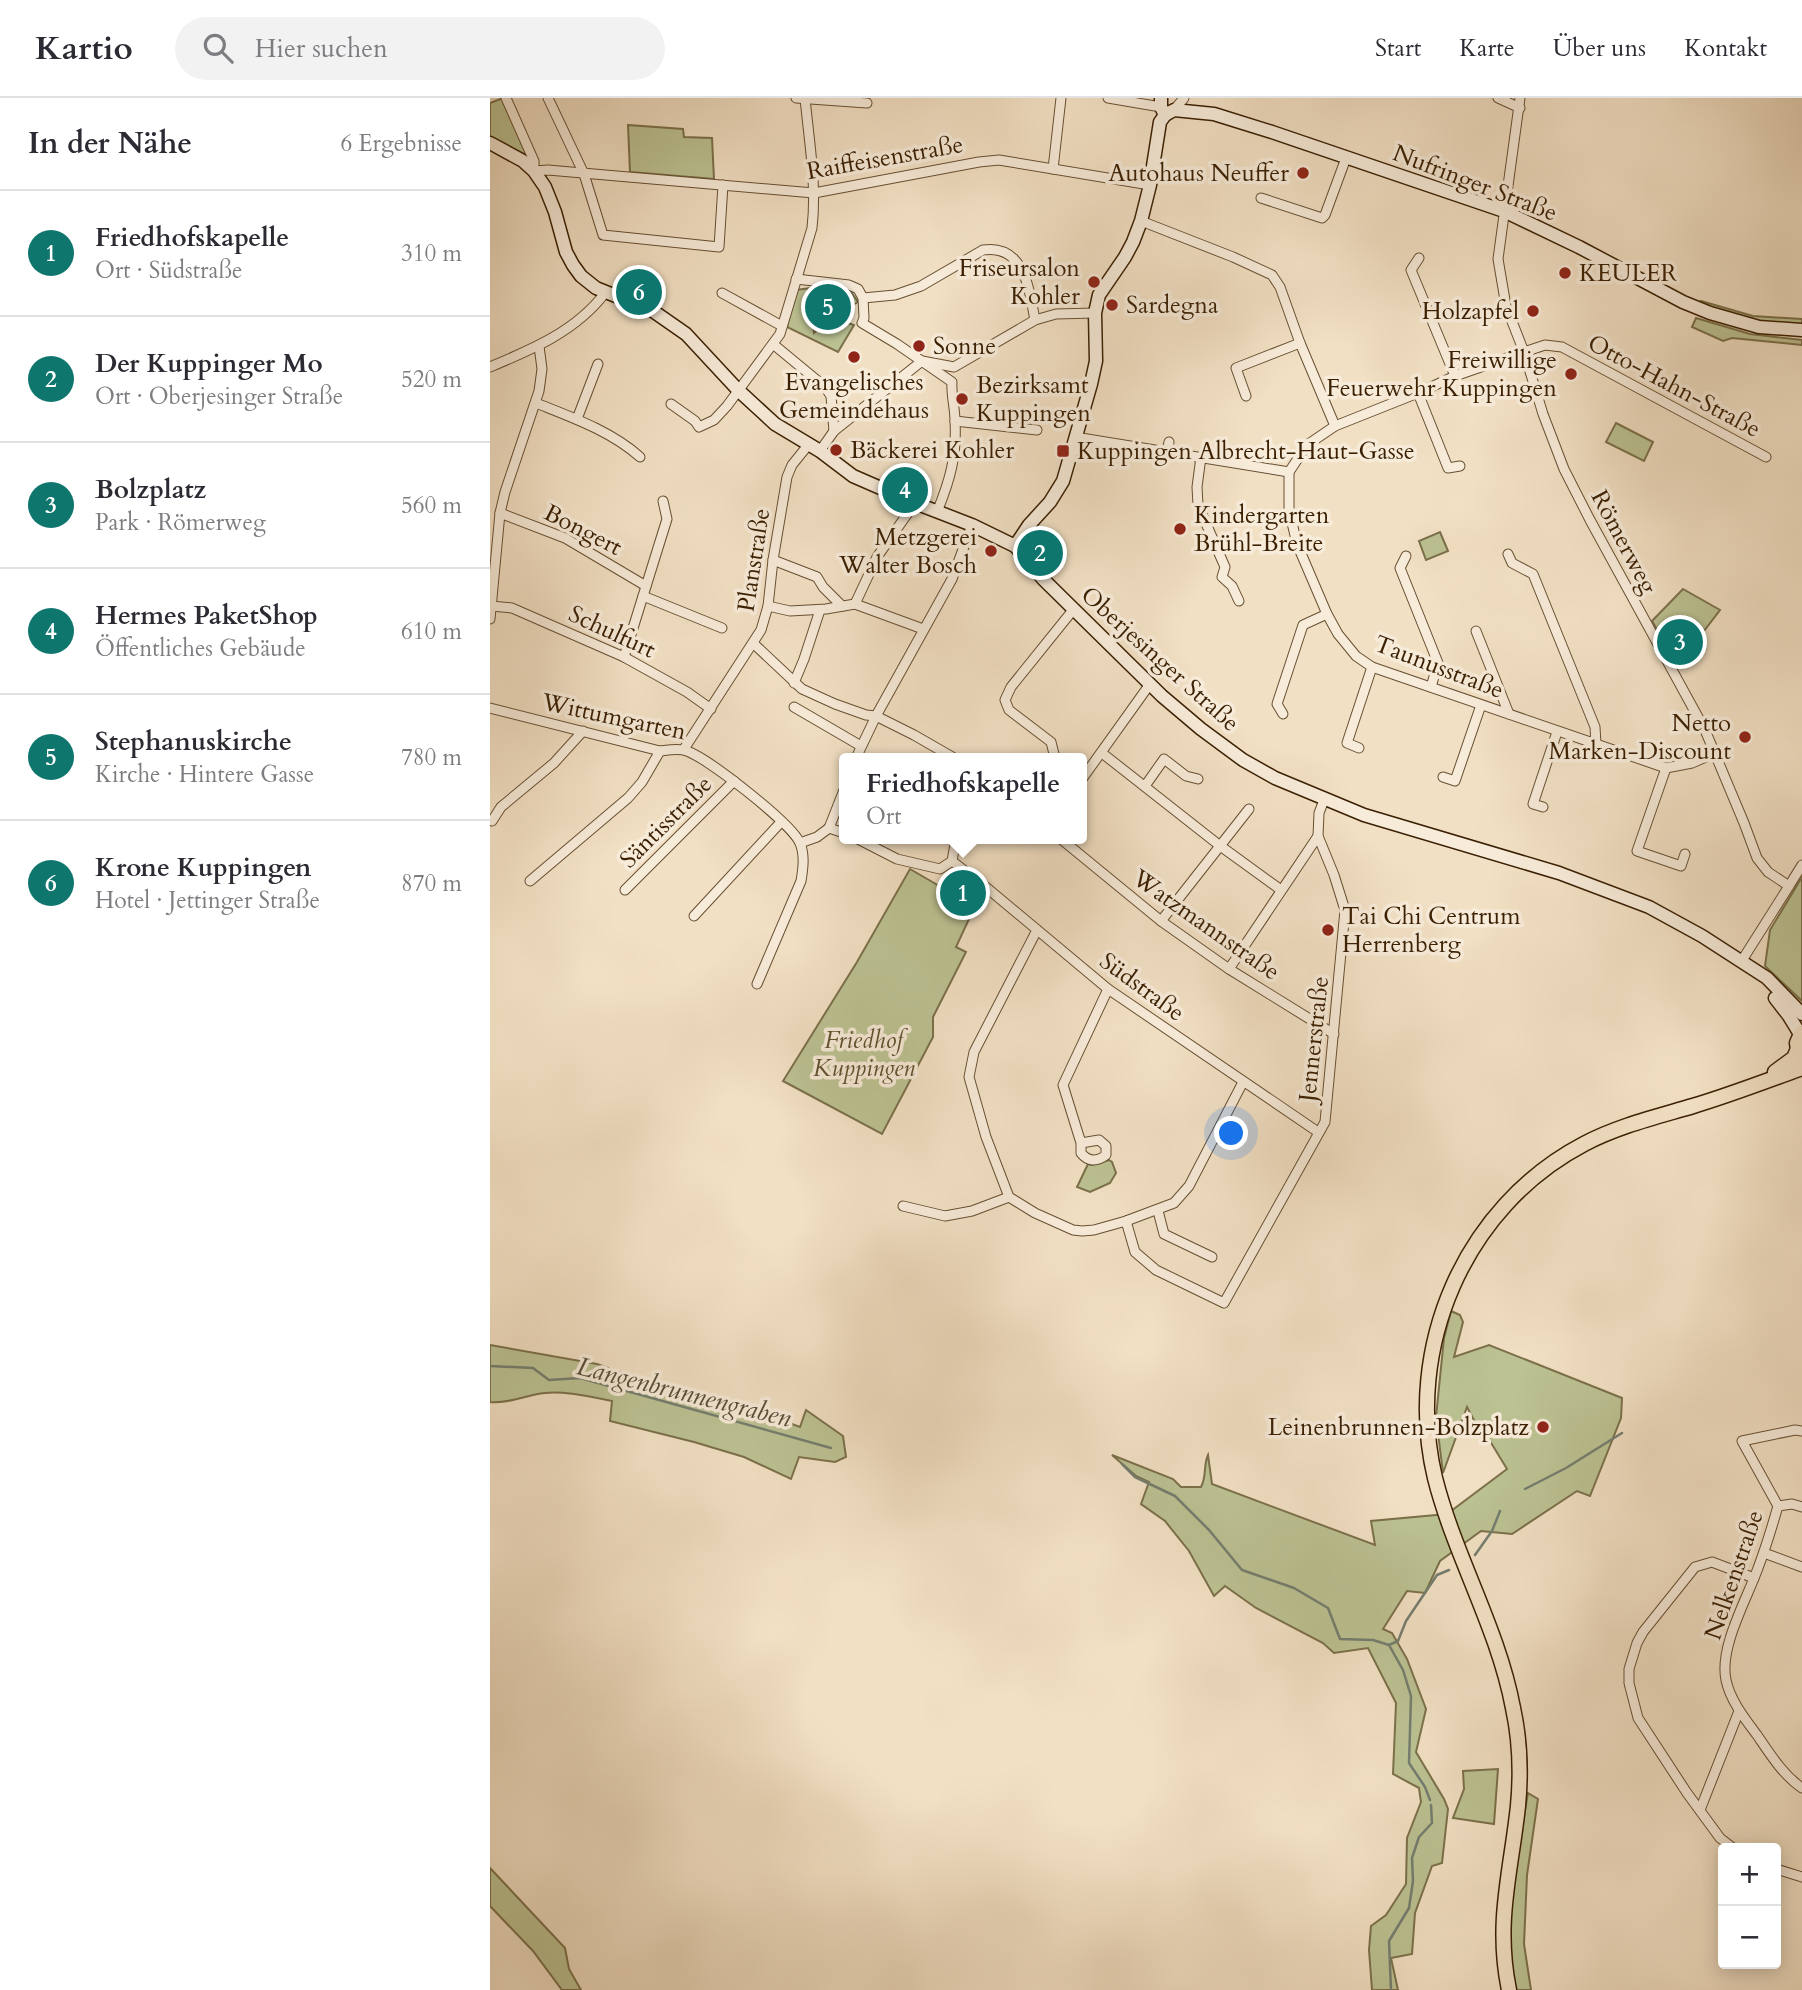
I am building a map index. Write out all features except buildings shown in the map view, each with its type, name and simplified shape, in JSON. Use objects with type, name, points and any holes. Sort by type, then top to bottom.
[{"type":"main road","points":[[490,143],[523,161],[534,171],[545,187],[573,265],[581,276],[596,288],[653,311],[686,334],[738,390],[775,424],[853,476],[972,525],[1015,546],[1063,481],[1096,361],[1095,313],[1099,295],[1125,257],[1141,221],[1165,108]]},
{"type":"main road","name":"Nufringer Straße","points":[[1165,108],[1214,114],[1504,211],[1580,247],[1682,302],[1759,327],[1802,330]]},
{"type":"main road","name":"Oberjesinger Straße","points":[[1015,546],[1073,610],[1150,684],[1201,729],[1243,760],[1324,800],[1380,821],[1506,856],[1618,894],[1668,916],[1744,964]]},
{"type":"main road","points":[[1744,964],[1767,978],[1802,1014]]},
{"type":"main road","points":[[1744,964],[1783,1007],[1801,1033],[1797,1042],[1800,1056],[1756,1084]]},
{"type":"main road","points":[[1509,1990],[1504,1960],[1503,1916],[1518,1804],[1518,1745],[1509,1688],[1435,1476],[1428,1435],[1427,1405],[1430,1361],[1440,1320],[1449,1293],[1469,1254],[1514,1195],[1536,1175],[1572,1151],[1626,1126],[1728,1095],[1802,1068]]},
{"type":"street","points":[[506,98],[534,161],[534,171]]},
{"type":"street","points":[[548,98],[583,174],[603,235],[719,247],[723,185]]},
{"type":"street","points":[[796,98],[867,103]]},
{"type":"street","points":[[671,404],[699,427],[714,420],[780,334],[812,228],[814,193],[805,98]]},
{"type":"street","points":[[1053,169],[1061,98]]},
{"type":"street","points":[[1108,98],[1165,108],[1184,98]]},
{"type":"street","points":[[1499,98],[1520,103]]},
{"type":"street","name":"Römerweg","points":[[1520,103],[1498,259],[1506,306],[1524,352],[1543,414],[1564,469],[1704,730],[1757,858],[1768,872],[1789,886]]},
{"type":"street","points":[[1261,198],[1321,218],[1325,215],[1346,158]]},
{"type":"street","name":"Raiffeisenstraße","points":[[534,171],[814,193],[999,160],[1150,185]]},
{"type":"street","points":[[1141,221],[1272,275],[1280,287],[1335,426]]},
{"type":"street","points":[[863,298],[895,295],[921,286],[983,250],[995,248],[1006,252],[1023,270],[1035,320]]},
{"type":"street","points":[[1419,258],[1411,270],[1455,376]]},
{"type":"street","points":[[796,279],[849,285],[858,289],[863,298],[862,323],[953,382]]},
{"type":"street","points":[[490,366],[539,346],[576,323],[605,293]]},
{"type":"street","points":[[722,293],[782,326]]},
{"type":"street","points":[[922,361],[954,367],[1035,320],[1056,314],[1095,313]]},
{"type":"street","points":[[1246,396],[1236,368],[1300,343]]},
{"type":"street","points":[[774,344],[825,387],[831,396],[834,432]]},
{"type":"street","name":"Otto-Hahn-Straße","points":[[1524,352],[1545,345],[1562,347],[1766,457]]},
{"type":"street","points":[[490,619],[500,513],[536,403],[542,369],[539,346]]},
{"type":"street","points":[[1075,437],[1168,447],[1201,457],[1289,472],[1307,445],[1335,426],[1455,376],[1524,352]]},
{"type":"street","name":"Planstraße","points":[[684,749],[761,630],[768,606],[787,477],[792,465],[922,361]]},
{"type":"street","points":[[577,419],[598,364]]},
{"type":"street","points":[[937,512],[950,479],[954,459],[954,367]]},
{"type":"street","points":[[1418,393],[1448,468],[1460,466]]},
{"type":"street","points":[[536,403],[577,419],[630,448],[640,457]]},
{"type":"street","points":[[956,421],[1037,430]]},
{"type":"street","points":[[1201,457],[1197,487],[1198,505],[1225,567],[1222,577],[1231,586],[1238,601]]},
{"type":"street","name":"Taunusstraße","points":[[1289,472],[1289,510],[1297,544],[1327,614],[1338,634],[1356,656],[1372,667],[1666,768]]},
{"type":"street","points":[[624,657],[667,519],[663,501]]},
{"type":"street","points":[[855,604],[877,557],[915,503]]},
{"type":"street","name":"Bongert","points":[[500,513],[565,538],[646,586]]},
{"type":"street","points":[[858,753],[923,629],[953,579],[972,525]]},
{"type":"street","points":[[1508,554],[1512,563],[1533,574],[1595,727],[1597,744]]},
{"type":"street","points":[[1406,556],[1399,568],[1438,663],[1431,687]]},
{"type":"street","points":[[773,560],[817,577],[842,606]]},
{"type":"street","points":[[643,596],[722,628]]},
{"type":"street","points":[[768,606],[790,611],[820,610],[855,604],[923,629]]},
{"type":"street","name":"Schulfurt","points":[[491,606],[512,608],[624,657],[687,692],[711,709]]},
{"type":"street","points":[[794,683],[820,610]]},
{"type":"street","points":[[1054,753],[1051,742],[1009,710],[1005,700],[1011,687],[1073,610]]},
{"type":"street","points":[[1283,715],[1277,704],[1303,625],[1327,614]]},
{"type":"street","points":[[1476,631],[1509,714]]},
{"type":"street","points":[[754,643],[794,683],[816,697],[876,716],[945,753]]},
{"type":"street","points":[[1359,748],[1347,743],[1372,667]]},
{"type":"street","points":[[1087,772],[1150,684]]},
{"type":"street","points":[[1443,777],[1455,781],[1481,705]]},
{"type":"street","points":[[794,707],[861,746]]},
{"type":"street","name":"Wittumgarten","points":[[490,708],[660,751],[684,749],[734,781],[781,822],[800,843]]},
{"type":"street","points":[[492,821],[501,807],[555,762],[583,731]]},
{"type":"street","points":[[1543,807],[1533,804],[1557,732]]},
{"type":"street","points":[[530,881],[628,798],[642,782],[660,751]]},
{"type":"street","points":[[1102,752],[1219,845],[1281,890]]},
{"type":"street","points":[[1685,854],[1681,866],[1637,850],[1666,768],[1692,763],[1715,753]]},
{"type":"street","points":[[1145,786],[1164,759],[1186,776],[1198,779]]},
{"type":"street","name":"Säntisstraße","points":[[625,890],[734,781]]},
{"type":"street","points":[[1229,969],[1318,836],[1319,813],[1324,800]]},
{"type":"street","points":[[757,984],[801,881],[804,864],[800,843],[817,837],[829,828],[839,803]]},
{"type":"street","points":[[1161,922],[1250,809]]},
{"type":"street","points":[[694,916],[781,822]]},
{"type":"street","points":[[829,828],[839,831]]},
{"type":"street","name":"Jennerstraße","points":[[1125,1221],[1135,1252],[1156,1270],[1224,1303],[1325,1122],[1345,910],[1318,836]]},
{"type":"street","points":[[868,844],[897,859],[940,869],[952,861],[955,844]]},
{"type":"street","name":"Watzmannstraße","points":[[1067,844],[1161,922],[1229,969],[1334,1034]]},
{"type":"street","name":"Südstraße","points":[[952,861],[1108,989],[1318,1132]]},
{"type":"street","points":[[1744,964],[1802,865]]},
{"type":"street","points":[[1037,930],[974,1052],[969,1077],[986,1137],[1009,1197],[1035,1213],[1073,1230],[1094,1230],[1158,1211],[1174,1203],[1189,1186],[1242,1082]]},
{"type":"street","points":[[1081,1143],[1063,1085],[1108,989]]},
{"type":"street","points":[[903,1206],[945,1216],[972,1211],[1009,1197]]},
{"type":"street","points":[[1158,1211],[1164,1234],[1212,1257]]},
{"type":"street","name":"Nelkenstraße","points":[[1802,1431],[1794,1430],[1742,1441],[1778,1506],[1724,1663],[1728,1690],[1739,1711],[1784,1772],[1802,1788]]},
{"type":"street","points":[[1778,1506],[1793,1504],[1802,1507]]},
{"type":"street","points":[[1764,1553],[1802,1567]]},
{"type":"street","points":[[1726,1843],[1700,1810],[1638,1718],[1629,1683],[1632,1656],[1643,1632],[1695,1567],[1712,1562],[1754,1578]]},
{"type":"street","points":[[1700,1810],[1739,1711]]},
{"type":"street","points":[[1781,1871],[1802,1877]]},
{"type":"green space","points":[[503,98],[528,156],[490,137],[490,103]]},
{"type":"green space","points":[[628,125],[683,129],[684,137],[712,138],[714,179],[630,172]]},
{"type":"green space","points":[[836,287],[851,292],[858,302],[849,307],[846,302],[811,292],[807,311],[811,313],[814,333],[826,322],[854,325],[838,352],[787,327],[796,290]]},
{"type":"green space","points":[[1701,301],[1753,316],[1802,319],[1802,326],[1750,320],[1700,305]]},
{"type":"green space","points":[[1696,318],[1750,334],[1802,340],[1802,345],[1732,338],[1723,341],[1692,327]]},
{"type":"green space","points":[[1616,423],[1653,442],[1644,461],[1606,442]]},
{"type":"green space","points":[[1440,532],[1448,551],[1426,560],[1419,541]]},
{"type":"green space","points":[[1683,589],[1720,610],[1678,665],[1652,621]]},
{"type":"green space","name":"Friedhof Kuppingen","points":[[910,869],[941,887],[949,874],[979,889],[981,893],[956,947],[966,952],[933,1017],[933,1037],[882,1134],[783,1081],[857,962]]},
{"type":"green space","points":[[1802,877],[1802,1001],[1765,966],[1770,930]]},
{"type":"green space","points":[[1109,1160],[1116,1173],[1110,1183],[1090,1192],[1077,1187],[1088,1164]]},
{"type":"green space","points":[[1451,1311],[1460,1315],[1463,1322],[1454,1357],[1489,1345],[1622,1398],[1621,1418],[1590,1496],[1577,1491],[1512,1534],[1481,1531],[1440,1561],[1425,1593],[1407,1591],[1383,1629],[1392,1633],[1407,1659],[1426,1709],[1416,1752],[1448,1809],[1442,1863],[1432,1866],[1415,1913],[1412,1954],[1391,1958],[1398,1990],[1372,1990],[1369,1950],[1371,1926],[1386,1915],[1406,1884],[1407,1838],[1421,1802],[1419,1788],[1393,1774],[1396,1703],[1368,1648],[1334,1653],[1323,1643],[1256,1608],[1225,1586],[1214,1596],[1189,1551],[1165,1521],[1141,1504],[1149,1482],[1136,1476],[1112,1455],[1173,1479],[1181,1487],[1201,1487],[1208,1455],[1212,1484],[1375,1545],[1371,1521],[1447,1514],[1507,1469],[1490,1441],[1486,1443],[1467,1407],[1443,1473],[1436,1417],[1444,1338]]},
{"type":"green space","points":[[490,1345],[597,1364],[655,1385],[753,1410],[800,1427],[806,1410],[843,1436],[846,1457],[835,1462],[799,1457],[791,1479],[744,1457],[610,1421],[612,1401],[553,1393],[490,1402]]},
{"type":"green space","points":[[1498,1769],[1494,1824],[1453,1818],[1464,1789],[1463,1771]]},
{"type":"green space","points":[[1528,1793],[1538,1799],[1527,1875],[1524,1944],[1531,1990],[1516,1990],[1511,1965],[1510,1916],[1515,1866]]},
{"type":"green space","points":[[490,1868],[565,1948],[569,1969],[581,1990],[562,1990],[533,1951],[490,1906]]},
{"type":"waterway","name":"Langenbrunnengraben","points":[[490,1366],[533,1368],[549,1380],[580,1378],[831,1448]]},
{"type":"waterway","points":[[1525,1489],[1566,1468],[1622,1433]]},
{"type":"waterway","name":"Langenbrunnengraben","points":[[1122,1464],[1135,1477],[1175,1496],[1209,1530],[1242,1570],[1294,1588],[1328,1608],[1340,1639],[1373,1640],[1389,1645],[1403,1670],[1411,1696],[1409,1763],[1430,1800]]},
{"type":"waterway","points":[[1475,1555],[1492,1531],[1500,1511]]},
{"type":"waterway","points":[[1389,1645],[1398,1641],[1406,1621],[1437,1575],[1449,1570]]},
{"type":"waterway","name":"Langenbrunnengraben","points":[[1391,1990],[1389,1941],[1409,1908],[1413,1881],[1412,1858],[1419,1837],[1432,1823],[1431,1805]]},
{"type":"place","name":"Autohaus Neuffer","points":[[1303,173]]},
{"type":"place","name":"KEULER","points":[[1565,273]]},
{"type":"place","name":"Friseursalon Kohler","points":[[1094,282]]},
{"type":"place","name":"Krone Kuppingen","points":[[639,292]]},
{"type":"place","name":"Sardegna","points":[[1112,305]]},
{"type":"place","name":"Stephanuskirche","points":[[828,307]]},
{"type":"place","name":"Holzapfel","points":[[1533,311]]},
{"type":"place","name":"Sonne","points":[[919,346]]},
{"type":"place","name":"Evangelisches Gemeindehaus","points":[[854,357]]},
{"type":"place","name":"Freiwillige Feuerwehr Kuppingen","points":[[1571,374]]},
{"type":"place","name":"Bezirksamt Kuppingen","points":[[962,399]]},
{"type":"place","name":"Bäckerei Kohler","points":[[836,450]]},
{"type":"place","name":"Kuppingen Albrecht-Haut-Gasse","points":[[1063,451]]},
{"type":"place","name":"Hermes PaketShop","points":[[905,490]]},
{"type":"place","name":"Kindergarten Brühl-Breite","points":[[1180,529]]},
{"type":"place","name":"Metzgerei Walter Bosch","points":[[991,551]]},
{"type":"place","name":"Der Kuppinger Mo","points":[[1040,553]]},
{"type":"place","name":"Bolzplatz","points":[[1680,642]]},
{"type":"place","name":"Netto Marken-Discount","points":[[1745,737]]},
{"type":"place","name":"Friedhofskapelle","points":[[963,893]]},
{"type":"place","name":"Tai Chi Centrum Herrenberg","points":[[1328,930]]},
{"type":"place","name":"Leinenbrunnen-Bolzplatz","points":[[1543,1427]]}]
